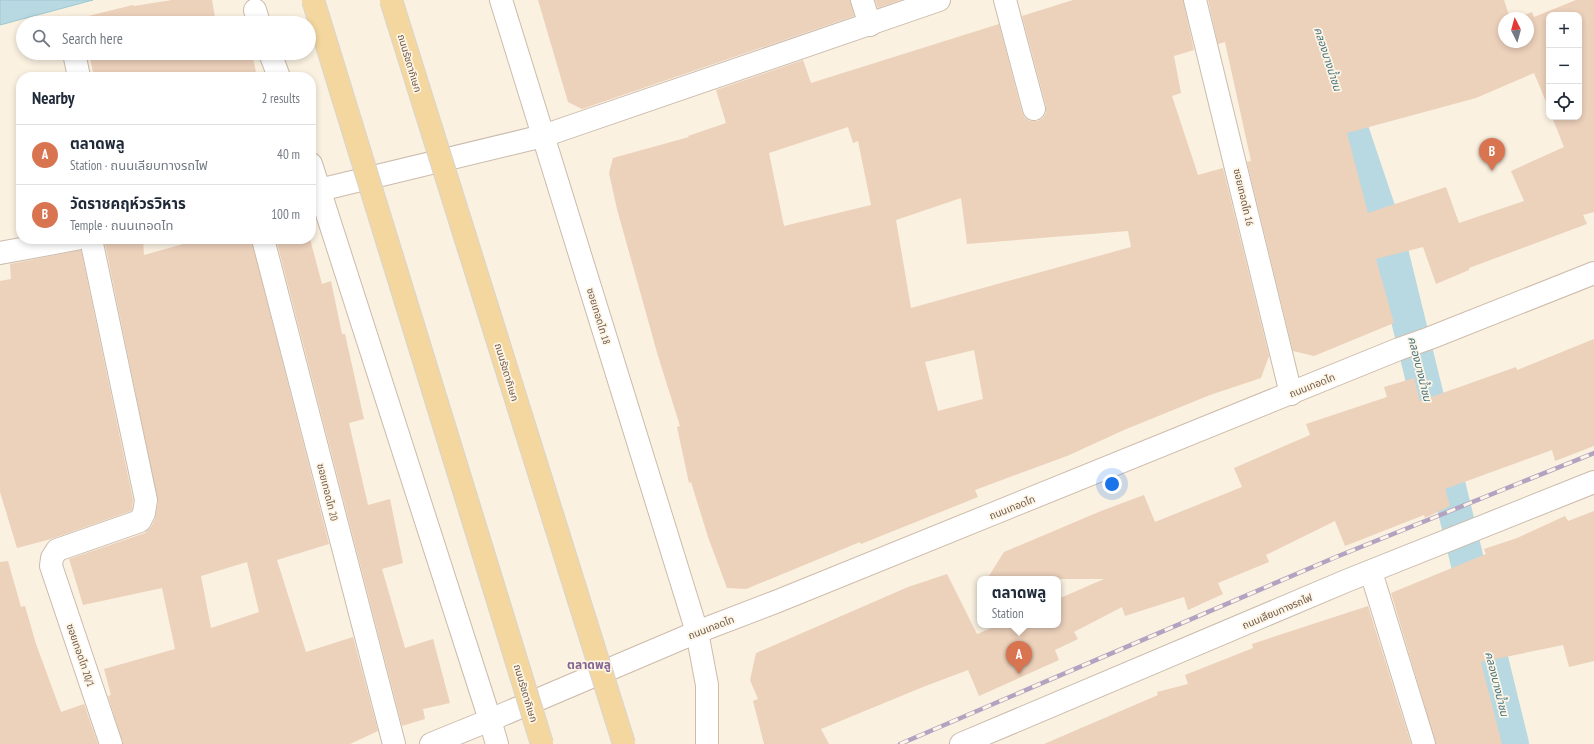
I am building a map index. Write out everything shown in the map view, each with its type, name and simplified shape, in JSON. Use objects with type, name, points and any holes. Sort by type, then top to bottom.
[{"type":"main road","name":"ถนนรัชดาภิเษก","points":[[313,0],[542,744]]},
{"type":"main road","name":"ถนนรัชดาภิเษก","points":[[390,0],[624,744]]},
{"type":"street","name":"ซอยเทอดไท 18","points":[[501,0],[697,632],[707,685],[707,744]]},
{"type":"street","points":[[862,0],[870,25]]},
{"type":"street","points":[[497,744],[316,190],[543,136],[870,25],[939,0]]},
{"type":"street","points":[[1006,0],[1034,109]]},
{"type":"street","name":"ซอยเทอดไท 16","points":[[1195,0],[1291,394]]},
{"type":"street","points":[[75,60],[78,72]]},
{"type":"street","points":[[273,60],[277,72]]},
{"type":"street","points":[[0,253],[49,244]]},
{"type":"street","name":"ซอยเทอดไท 20/1","points":[[92,244],[146,500],[144,514],[140,521],[57,550],[52,558],[51,566],[111,744]]},
{"type":"street","name":"ซอยเทอดไท 20","points":[[264,244],[394,744]]},
{"type":"street","name":"ถนนเทอดไท","points":[[431,744],[697,632],[786,598],[1399,349],[1594,274]]},
{"type":"street","name":"ถนนเลียบทางรถไฟ","points":[[961,744],[1371,572],[1594,482]]},
{"type":"street","points":[[1371,572],[1424,744]]},
{"type":"water","points":[[0,0],[93,0],[33,16],[16,16],[16,21],[0,25]]},
{"type":"building","points":[[172,0],[212,0],[215,16],[88,16],[134,6]]},
{"type":"building","points":[[538,0],[850,0],[854,16],[582,109],[568,102]]},
{"type":"building","points":[[875,0],[901,0],[878,8]]},
{"type":"building","points":[[1073,0],[1183,0],[1194,50],[1174,56],[1181,93],[1172,96],[1198,175],[1223,168],[1269,356],[1261,378],[1210,395],[1124,430],[1067,456],[975,490],[978,497],[861,544],[860,542],[746,589],[727,588],[708,537],[691,482],[689,483],[677,427],[680,426],[658,356],[617,209],[609,173],[613,158],[689,137],[688,136],[726,123],[716,90],[803,60],[811,83],[999,24],[1022,112],[1025,118],[1030,121],[1038,121],[1043,118],[1046,113],[1046,106],[1022,16]],"holes":[[[848,127],[853,143],[858,141],[871,205],[784,226],[769,153]],[[961,198],[967,244],[1128,231],[1131,247],[911,308],[896,220]],[[974,350],[983,399],[938,411],[925,362]]]},
{"type":"building","points":[[1208,0],[1504,0],[1508,12],[1498,12],[1498,48],[1534,48],[1534,17],[1546,12],[1546,102],[1534,73],[1476,98],[1347,133],[1368,213],[1446,187],[1459,223],[1524,201],[1511,171],[1564,147],[1553,120],[1582,120],[1582,12],[1546,12],[1576,0],[1594,0],[1594,212],[1583,215],[1587,224],[1469,268],[1469,270],[1436,284],[1423,247],[1376,259],[1394,323],[1314,356],[1293,351],[1247,162],[1251,161],[1225,42],[1218,44]]},
{"type":"building","points":[[90,60],[253,60],[256,72],[93,72]]},
{"type":"building","points":[[105,244],[143,244],[144,255],[183,244],[252,244],[329,544],[277,560],[306,652],[353,637],[378,731],[350,744],[123,744],[108,696],[111,695],[104,669],[175,649],[162,588],[83,605],[69,559],[145,533],[151,527],[155,519],[158,502]],"holes":[[[247,562],[259,612],[211,628],[201,576]]]},
{"type":"building","points":[[277,244],[311,244],[322,284],[331,281],[342,334],[345,334],[364,419],[349,423],[368,505],[390,499],[403,563],[382,569],[405,648],[433,639],[450,703],[423,709],[425,719],[402,726]]},
{"type":"building","points":[[81,250],[133,500],[132,509],[131,511],[51,539],[17,548],[0,492],[0,281],[11,279],[10,264]]},
{"type":"building","points":[[1594,339],[1594,446],[1555,461],[1552,450],[1445,489],[1450,506],[1425,518],[1424,515],[1345,546],[1335,521],[1266,555],[1269,562],[1218,583],[1223,594],[1188,610],[1184,597],[1125,616],[1122,607],[1074,632],[1078,639],[1055,650],[1059,660],[979,696],[968,670],[821,729],[829,744],[764,744],[753,701],[758,699],[750,680],[756,653],[908,587],[947,574],[977,634],[992,628],[1061,628],[1061,598],[1104,579],[1061,579],[1061,576],[989,576],[1004,552],[1101,511],[1144,495],[1155,522],[1242,487],[1234,468],[1310,435],[1306,424],[1387,397],[1384,387],[1414,378],[1420,401],[1516,367],[1517,370]]},
{"type":"building","points":[[1594,511],[1594,661],[1569,667],[1563,645],[1481,662],[1502,744],[1436,744],[1391,593],[1486,554],[1484,549],[1517,538],[1565,516],[1568,521]]},
{"type":"building","points":[[8,561],[21,607],[25,606],[36,644],[61,712],[84,704],[98,744],[0,744],[0,562]]},
{"type":"building","points":[[1368,606],[1411,744],[1044,744],[1158,695],[1157,692],[1188,684],[1185,675],[1253,648],[1252,644]]},
{"type":"waterway","name":"คลองบางน้ำชน","points":[[1308,0],[1388,238],[1512,744]]},
{"type":"railway","points":[[900,744],[1336,557],[1594,453]]},
{"type":"place","name":"วัดราชคฤห์วรวิหาร","points":[[1492,171]]},
{"type":"place","name":"ตลาดพลู","points":[[1019,674]]},
{"type":"district","name":"ตลาดพลู","points":[[589,665]]}]
